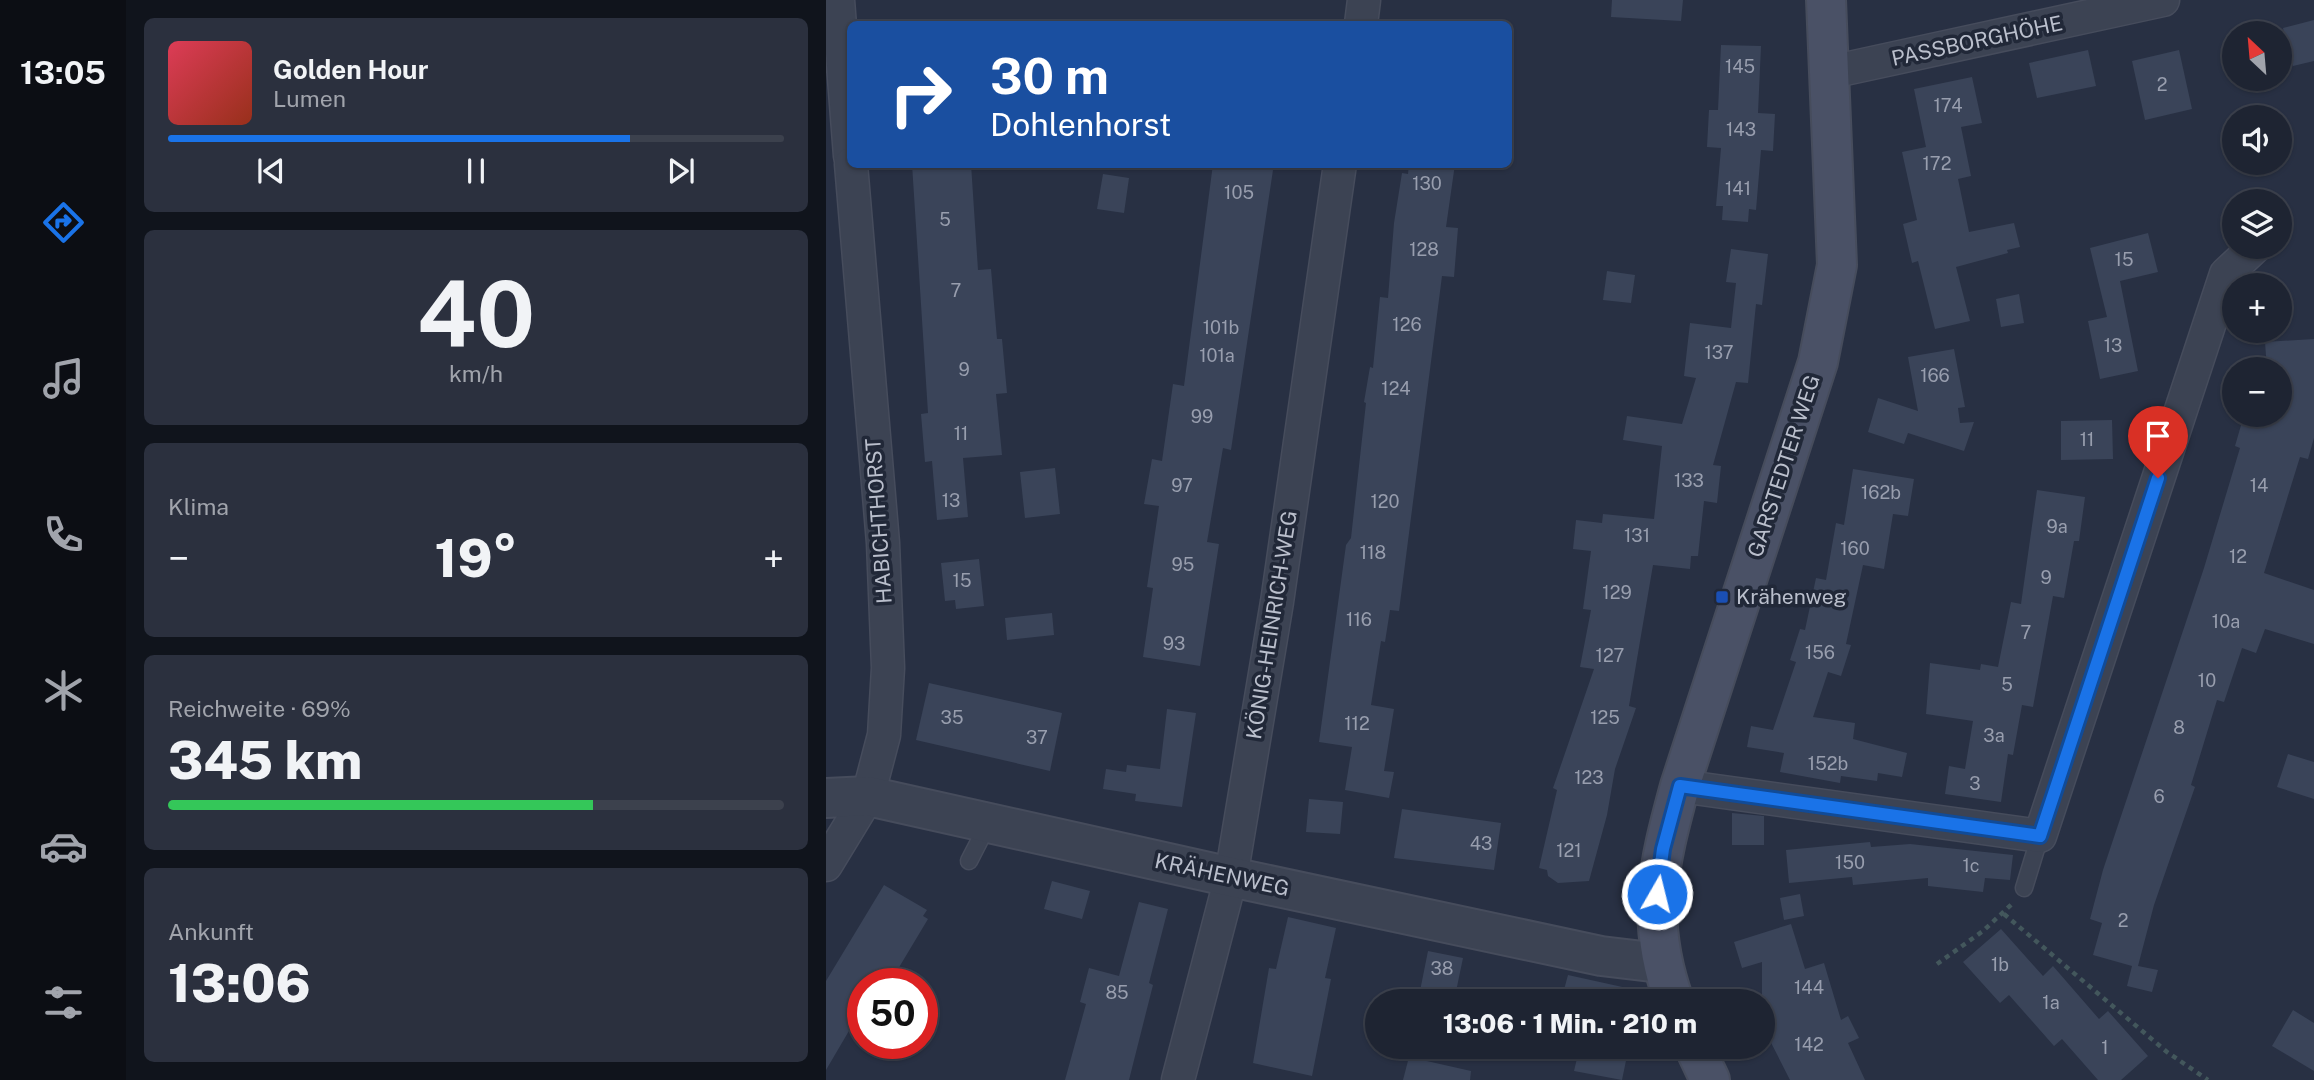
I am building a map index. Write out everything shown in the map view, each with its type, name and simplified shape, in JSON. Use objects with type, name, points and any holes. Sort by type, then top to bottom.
[{"type":"main road","name":"GARSTEDTER WEG","points":[[1670,989],[1660,963],[1656,933],[1657,894],[1663,849],[1680,786],[1818,362],[1837,265],[1826,0]]},
{"type":"main road","points":[[1700,1059],[1710,1080]]},
{"type":"street","points":[[838,0],[847,117]]},
{"type":"street","points":[[1361,21],[1364,0]]},
{"type":"street","name":"PASSBORGHÖHE","points":[[1831,72],[2163,0]]},
{"type":"street","name":"HABICHTHORST","points":[[826,865],[868,796],[884,735],[888,668],[883,543],[851,168]]},
{"type":"street","name":"KÖNIG-HEINRICH-WEG","points":[[1178,1080],[1231,877],[1277,602],[1339,168]]},
{"type":"street","points":[[1680,786],[2040,836],[2226,275],[2243,259]]},
{"type":"street","name":"KRÄHENWEG","points":[[826,798],[868,796],[1621,960],[1660,963]]},
{"type":"lane","points":[[969,861],[989,822]]},
{"type":"lane","points":[[2024,888],[2040,836]]},
{"type":"path","points":[[1937,964],[2004,914],[2024,888]]},
{"type":"path","points":[[2004,914],[2167,1052],[2208,1080]]},
{"type":"building","points":[[1612,0],[1683,0],[1681,21],[1611,17]]},
{"type":"building","points":[[2314,20],[2314,61],[2293,66],[2292,26]]},
{"type":"building","points":[[1721,45],[1761,46],[1758,113],[1775,114],[1773,151],[1761,150],[1756,210],[1749,209],[1748,222],[1722,220],[1723,206],[1716,206],[1721,148],[1707,147],[1709,110],[1718,110]]},
{"type":"building","points":[[2088,50],[2096,86],[2037,98],[2029,63]]},
{"type":"building","points":[[2179,50],[2192,109],[2145,120],[2132,61]]},
{"type":"building","points":[[1972,77],[1982,123],[1961,127],[1971,176],[1958,179],[1969,232],[2014,223],[2020,247],[2007,250],[2008,253],[1956,267],[1970,321],[1935,329],[1918,261],[1912,263],[1903,224],[1917,220],[1902,152],[1926,147],[1914,89]]},
{"type":"building","points":[[912,168],[971,168],[978,270],[991,269],[997,339],[1002,339],[1007,393],[996,394],[1002,455],[963,458],[968,517],[937,520],[932,461],[925,462],[921,414],[928,413]]},
{"type":"building","points":[[1212,168],[1273,170],[1231,450],[1223,448],[1207,542],[1219,544],[1200,666],[1143,657],[1153,588],[1147,587],[1159,506],[1144,504],[1152,459],[1162,461],[1173,384],[1184,386]]},
{"type":"building","points":[[1409,168],[1454,168],[1446,227],[1458,228],[1454,277],[1442,276],[1399,611],[1390,610],[1385,642],[1381,641],[1371,705],[1394,709],[1384,771],[1394,772],[1389,798],[1345,790],[1352,747],[1319,742],[1346,545],[1351,538],[1364,402],[1370,367],[1373,368],[1380,297],[1388,298],[1394,223],[1402,173],[1408,174]]},
{"type":"building","points":[[1103,174],[1129,178],[1124,213],[1097,209]]},
{"type":"building","points":[[2148,233],[2158,272],[2120,281],[2138,371],[2100,379],[2088,321],[2107,317],[2090,248]]},
{"type":"building","points":[[1731,249],[1768,254],[1762,305],[1756,304],[1748,383],[1736,382],[1713,465],[1721,466],[1717,503],[1704,501],[1698,556],[1691,556],[1690,569],[1653,565],[1629,706],[1636,708],[1615,769],[1607,815],[1589,881],[1558,883],[1548,876],[1547,870],[1539,868],[1557,790],[1553,788],[1594,669],[1580,667],[1591,610],[1583,609],[1591,551],[1573,549],[1576,520],[1602,523],[1603,514],[1654,519],[1662,446],[1623,440],[1627,416],[1682,424],[1696,378],[1684,376],[1690,323],[1731,328],[1736,283],[1726,282]]},
{"type":"building","points":[[1607,271],[1635,275],[1631,303],[1603,300]]},
{"type":"building","points":[[2019,294],[2024,323],[2001,327],[1996,299]]},
{"type":"building","points":[[2314,339],[2314,438],[2308,459],[2300,457],[2264,573],[2314,590],[2314,644],[2265,629],[2256,653],[2242,648],[2224,702],[2217,700],[2191,785],[2195,787],[2154,905],[2138,966],[2158,970],[2152,992],[2127,986],[2132,966],[2093,955],[2102,923],[2090,919],[2103,870],[2204,568],[2240,448],[2235,446],[2241,427],[2292,427],[2292,357],[2266,357],[2265,343],[2292,343],[2292,340]]},
{"type":"building","points":[[1954,349],[1965,407],[1958,408],[1960,423],[1974,422],[1964,451],[1908,433],[1904,444],[1868,432],[1878,398],[1918,411],[1908,357]]},
{"type":"building","points":[[2112,420],[2113,459],[2061,460],[2061,421]]},
{"type":"building","points":[[1055,468],[1060,514],[1025,518],[1020,472]]},
{"type":"building","points":[[1853,469],[1914,479],[1908,516],[1893,514],[1884,569],[1863,565],[1846,644],[1851,645],[1841,676],[1828,672],[1813,717],[1855,723],[1853,739],[1907,753],[1902,777],[1878,773],[1877,781],[1841,776],[1840,783],[1780,772],[1784,753],[1747,747],[1751,726],[1773,730],[1796,662],[1790,660],[1800,629],[1805,630],[1816,578],[1826,580],[1836,523],[1844,525]]},
{"type":"building","points":[[2037,490],[2085,497],[2079,541],[2074,541],[2064,598],[2053,596],[2033,707],[2022,705],[2013,755],[2008,754],[2001,802],[1945,794],[1949,766],[1965,769],[1973,721],[1926,714],[1930,663],[1980,670],[1981,664],[1998,667],[2011,602],[2021,604]]},
{"type":"building","points":[[979,559],[984,606],[956,609],[955,600],[945,601],[941,563]]},
{"type":"building","points":[[1052,613],[1054,635],[1007,640],[1005,618]]},
{"type":"building","points":[[929,683],[1062,713],[1050,771],[916,740]]},
{"type":"building","points":[[1167,709],[1196,713],[1182,807],[1135,801],[1136,794],[1103,789],[1106,769],[1126,772],[1127,765],[1160,769]]},
{"type":"building","points":[[2288,754],[2314,762],[2314,799],[2277,787]]},
{"type":"building","points":[[1309,799],[1343,802],[1340,834],[1306,832]]},
{"type":"building","points":[[1402,809],[1501,823],[1494,870],[1394,858]]},
{"type":"building","points":[[1732,813],[1764,816],[1764,845],[1732,845]]},
{"type":"building","points":[[1870,842],[1871,847],[1910,844],[2013,855],[2010,880],[1985,878],[1983,892],[1928,886],[1928,878],[1853,885],[1852,877],[1789,883],[1786,850]]},
{"type":"building","points":[[1052,881],[1090,891],[1082,919],[1044,909]]},
{"type":"building","points":[[884,885],[927,910],[923,916],[928,919],[899,968],[847,968],[847,1034],[826,1070],[826,981]]},
{"type":"building","points":[[1800,894],[1804,916],[1784,920],[1780,898]]},
{"type":"building","points":[[1139,902],[1168,909],[1149,983],[1153,985],[1129,1080],[1065,1080],[1086,1004],[1080,1002],[1089,968],[1119,976]]},
{"type":"building","points":[[1288,917],[1336,928],[1325,978],[1331,979],[1312,1076],[1253,1063],[1269,968],[1276,969]]},
{"type":"building","points":[[1791,924],[1805,969],[1824,963],[1841,1020],[1848,1016],[1859,1038],[1848,1043],[1865,1080],[1790,1080],[1775,1051],[1775,989],[1762,989],[1762,962],[1742,968],[1734,942]]},
{"type":"building","points":[[2001,929],[2043,976],[2053,966],[2099,1019],[2108,1011],[2148,1056],[2121,1080],[2098,1080],[2062,1039],[2054,1046],[2009,995],[2000,1003],[1963,962]]},
{"type":"building","points":[[1428,951],[1463,958],[1457,989],[1420,989]]},
{"type":"building","points":[[1568,975],[1631,989],[1564,989]]},
{"type":"building","points":[[2293,1010],[2314,1023],[2314,1071],[2272,1046]]},
{"type":"building","points":[[1408,1059],[1471,1071],[1470,1080],[1403,1080]]},
{"type":"building","points":[[1577,1059],[1626,1059],[1622,1080],[1574,1071]]},
{"type":"place","name":"Krähenweg","points":[[1722,597]]},
{"type":"route","points":[[1657,894],[1663,849],[1680,786],[2040,836],[2158,478]]}]
